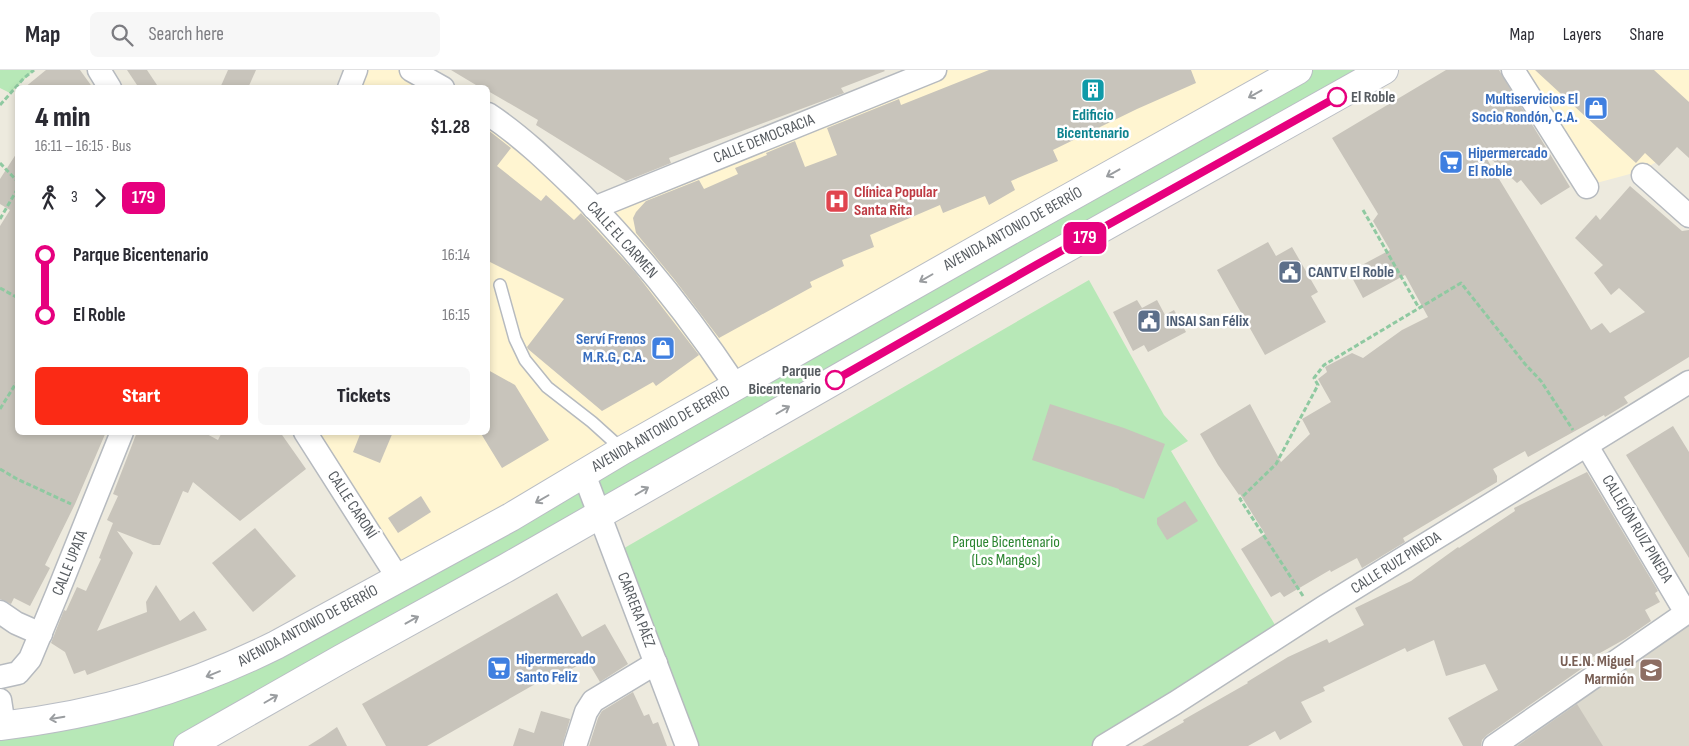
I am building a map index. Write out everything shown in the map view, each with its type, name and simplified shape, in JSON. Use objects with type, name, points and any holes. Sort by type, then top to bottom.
[{"type":"street","points":[[99,70],[108,85]]},
{"type":"street","points":[[350,85],[356,70]]},
{"type":"street","points":[[411,70],[438,85]]},
{"type":"street","name":"CALLE DEMOCRACIA","points":[[594,208],[935,70]]},
{"type":"street","name":"AVENIDA ANTONIO DE BERRÍO","points":[[1,717],[31,723],[89,712],[166,692],[237,664],[276,645],[511,517],[623,450],[1298,70]]},
{"type":"street","points":[[188,746],[205,739],[341,659],[600,515],[1036,265],[1384,70]]},
{"type":"street","points":[[1513,70],[1587,187]]},
{"type":"street","name":"CALLE EL CARMEN","points":[[490,115],[560,173],[634,251],[692,322],[736,386]]},
{"type":"street","points":[[1643,175],[1689,216]]},
{"type":"street","name":"CALLE RUIZ PINEDA","points":[[1104,746],[1175,703],[1580,439],[1689,382]]},
{"type":"street","name":"CALLE UPATA","points":[[0,677],[18,673],[30,659],[121,435]]},
{"type":"street","name":"CALLE CARONÍ","points":[[307,435],[398,578]]},
{"type":"street","name":"CALLEJÓN RUIZ PINEDA","points":[[1494,746],[1688,612],[1580,439]]},
{"type":"street","name":"CARRERA PÁEZ","points":[[584,474],[687,746]]},
{"type":"street","points":[[0,612],[16,623],[41,634]]},
{"type":"street","points":[[575,746],[586,712],[593,701],[656,663]]},
{"type":"lane","points":[[500,285],[515,339],[525,360],[547,387],[592,422],[623,450]]},
{"type":"path","points":[[18,85],[34,70]]},
{"type":"path","points":[[0,105],[15,88]]},
{"type":"path","points":[[0,163],[15,179]]},
{"type":"path","points":[[0,219],[15,193]]},
{"type":"path","points":[[1363,210],[1420,308]]},
{"type":"path","points":[[1314,613],[1240,499],[1276,464],[1318,384],[1314,378],[1324,365],[1461,283],[1525,364],[1541,381],[1580,439]]},
{"type":"path","points":[[0,288],[15,296]]},
{"type":"path","points":[[0,409],[15,385]]},
{"type":"path","points":[[0,469],[17,479],[90,513]]},
{"type":"shaded area","points":[[356,70],[411,70],[438,85],[350,85]]},
{"type":"shaded area","points":[[935,70],[1298,70],[398,578],[306,435],[490,435],[490,116],[595,208]]},
{"type":"shaded area","points":[[1517,70],[1689,70],[1689,128],[1658,161],[1641,171],[1589,185]]},
{"type":"shaded area","name":"U.E.N. Miguel Marmión","points":[[1689,619],[1689,746],[1501,746]]},
{"type":"green space","points":[[0,70],[34,70],[18,85],[15,85],[15,88],[10,93],[0,88]]},
{"type":"green space","points":[[1298,70],[1384,70],[197,746],[0,746],[0,726],[166,691]]},
{"type":"green space","name":"Parque Bicentenario (Los Mangos)","points":[[1089,280],[1164,415],[1188,441],[1171,451],[1281,635],[1104,746],[687,746],[614,554]]},
{"type":"building","points":[[46,70],[80,70],[91,85],[28,85]]},
{"type":"building","points":[[127,70],[147,70],[157,85],[137,85]]},
{"type":"building","points":[[228,70],[256,70],[249,85],[221,85]]},
{"type":"building","points":[[451,70],[885,71],[841,88],[844,93],[669,158],[671,163],[626,181],[536,125],[538,120],[490,92],[490,85],[476,85]]},
{"type":"building","points":[[989,70],[1191,70],[1196,83],[1053,150],[1058,161],[1011,181],[1015,190],[989,205],[985,196],[943,213],[940,205],[870,235],[874,247],[842,260],[844,266],[810,282],[812,287],[719,338],[636,233],[633,218],[646,201],[699,180],[704,189],[738,174],[735,168],[795,141],[805,167],[837,155],[827,128],[899,99],[901,105]]},
{"type":"building","points":[[1446,70],[1499,70],[1570,187],[1541,205],[1521,180],[1517,183],[1487,155],[1485,156],[1591,330],[1602,323],[1610,333],[1645,312],[1619,288],[1611,295],[1594,273],[1603,265],[1575,238],[1596,215],[1600,220],[1630,186],[1682,231],[1689,230],[1689,357],[1624,397],[1628,403],[1605,417],[1604,415],[1528,457],[1525,451],[1493,469],[1497,476],[1497,482],[1403,538],[1405,542],[1362,568],[1357,558],[1331,572],[1330,570],[1284,597],[1280,592],[1271,597],[1241,549],[1265,534],[1240,494],[1218,465],[1200,434],[1250,404],[1281,462],[1310,434],[1302,419],[1331,402],[1318,379],[1327,372],[1325,367],[1352,353],[1363,358],[1402,330],[1428,317],[1405,275],[1363,298],[1349,272],[1390,250],[1373,221],[1378,214],[1332,138]]},
{"type":"building","points":[[1535,70],[1654,70],[1689,102],[1689,158],[1677,147],[1659,166],[1645,153],[1636,163]]},
{"type":"building","points":[[490,132],[511,148],[497,166],[541,201],[546,195],[574,220],[581,213],[635,272],[699,355],[656,386],[653,382],[602,411],[527,347],[564,299],[490,262]]},
{"type":"building","points":[[15,156],[15,435],[105,435],[75,504],[45,565],[50,568],[30,606],[14,598],[11,604],[0,599],[0,226],[10,210],[0,204],[0,179]]},
{"type":"building","points":[[1268,242],[1276,256],[1292,247],[1318,292],[1311,296],[1326,322],[1265,355],[1217,270]]},
{"type":"building","name":"INSAI San Félix","points":[[1137,300],[1142,308],[1157,300],[1165,315],[1174,310],[1186,332],[1148,352],[1144,345],[1133,351],[1113,312]]},
{"type":"building","points":[[490,371],[515,385],[549,440],[502,468],[482,435],[490,435]]},
{"type":"building","points":[[1050,404],[1124,428],[1165,444],[1144,499],[1032,460]]},
{"type":"building","points":[[1673,426],[1689,452],[1689,558],[1626,455]]},
{"type":"building","points":[[136,435],[209,435],[218,440],[220,435],[282,435],[306,469],[240,521],[193,482],[188,493],[183,491],[160,545],[153,545],[117,531],[133,553],[97,631],[147,612],[146,602],[156,585],[180,621],[194,611],[207,630],[87,675],[85,670],[74,674],[65,652],[51,643],[64,610],[66,611],[77,587],[86,591],[101,559],[99,558],[113,523],[107,520],[118,496],[113,494]]},
{"type":"building","points":[[360,435],[392,435],[380,463],[353,452]]},
{"type":"building","points":[[1587,472],[1658,591],[1655,593],[1660,602],[1645,610],[1651,621],[1625,639],[1582,663],[1584,667],[1487,735],[1482,740],[1481,746],[1463,746],[1448,718],[1498,690],[1485,664],[1446,676],[1434,640],[1407,652],[1405,648],[1323,687],[1325,691],[1301,702],[1312,722],[1280,740],[1275,731],[1248,746],[1142,746],[1288,657],[1327,639],[1329,643],[1364,625],[1355,608],[1411,581],[1458,547],[1515,511],[1514,508]]},
{"type":"building","points":[[421,496],[431,512],[398,533],[388,518]]},
{"type":"building","points":[[1185,501],[1198,521],[1167,540],[1157,524],[1157,518]]},
{"type":"building","points":[[255,528],[296,576],[253,612],[212,563]]},
{"type":"building","name":"Hipermercado Santo Feliz","points":[[557,593],[582,637],[605,624],[628,664],[600,682],[587,660],[549,682],[551,675],[427,746],[386,746],[362,704]]},
{"type":"building","points":[[633,692],[644,716],[649,714],[653,724],[658,722],[667,746],[589,746],[602,711]]},
{"type":"building","points":[[1577,704],[1603,746],[1517,746]]},
{"type":"building","points":[[541,711],[570,719],[562,746],[513,746],[519,728],[534,733]]},
{"type":"building","points":[[337,727],[347,746],[308,746],[324,736]]},
{"type":"bus line","name":"179","points":[[835,380],[1337,97]]},
{"type":"place","name":"Edificio Bicentenario","points":[[1093,90]]},
{"type":"place","name":"El Roble","points":[[1337,97]]},
{"type":"place","name":"Multiservicios El Socio Rondón, C.A.","points":[[1596,108]]},
{"type":"place","name":"Hipermercado El Roble","points":[[1451,162]]},
{"type":"place","name":"Clínica Popular Santa Rita","points":[[837,201]]},
{"type":"place","name":"CANTV El Roble","points":[[1290,272]]},
{"type":"place","name":"INSAI San Félix","points":[[1149,321]]},
{"type":"place","name":"Serví Frenos M.R.G, C.A.","points":[[663,348]]},
{"type":"place","name":"Parque Bicentenario","points":[[835,380]]},
{"type":"place","name":"Hipermercado Santo Feliz","points":[[499,668]]},
{"type":"place","name":"U.E.N. Miguel Marmión","points":[[1651,670]]}]
